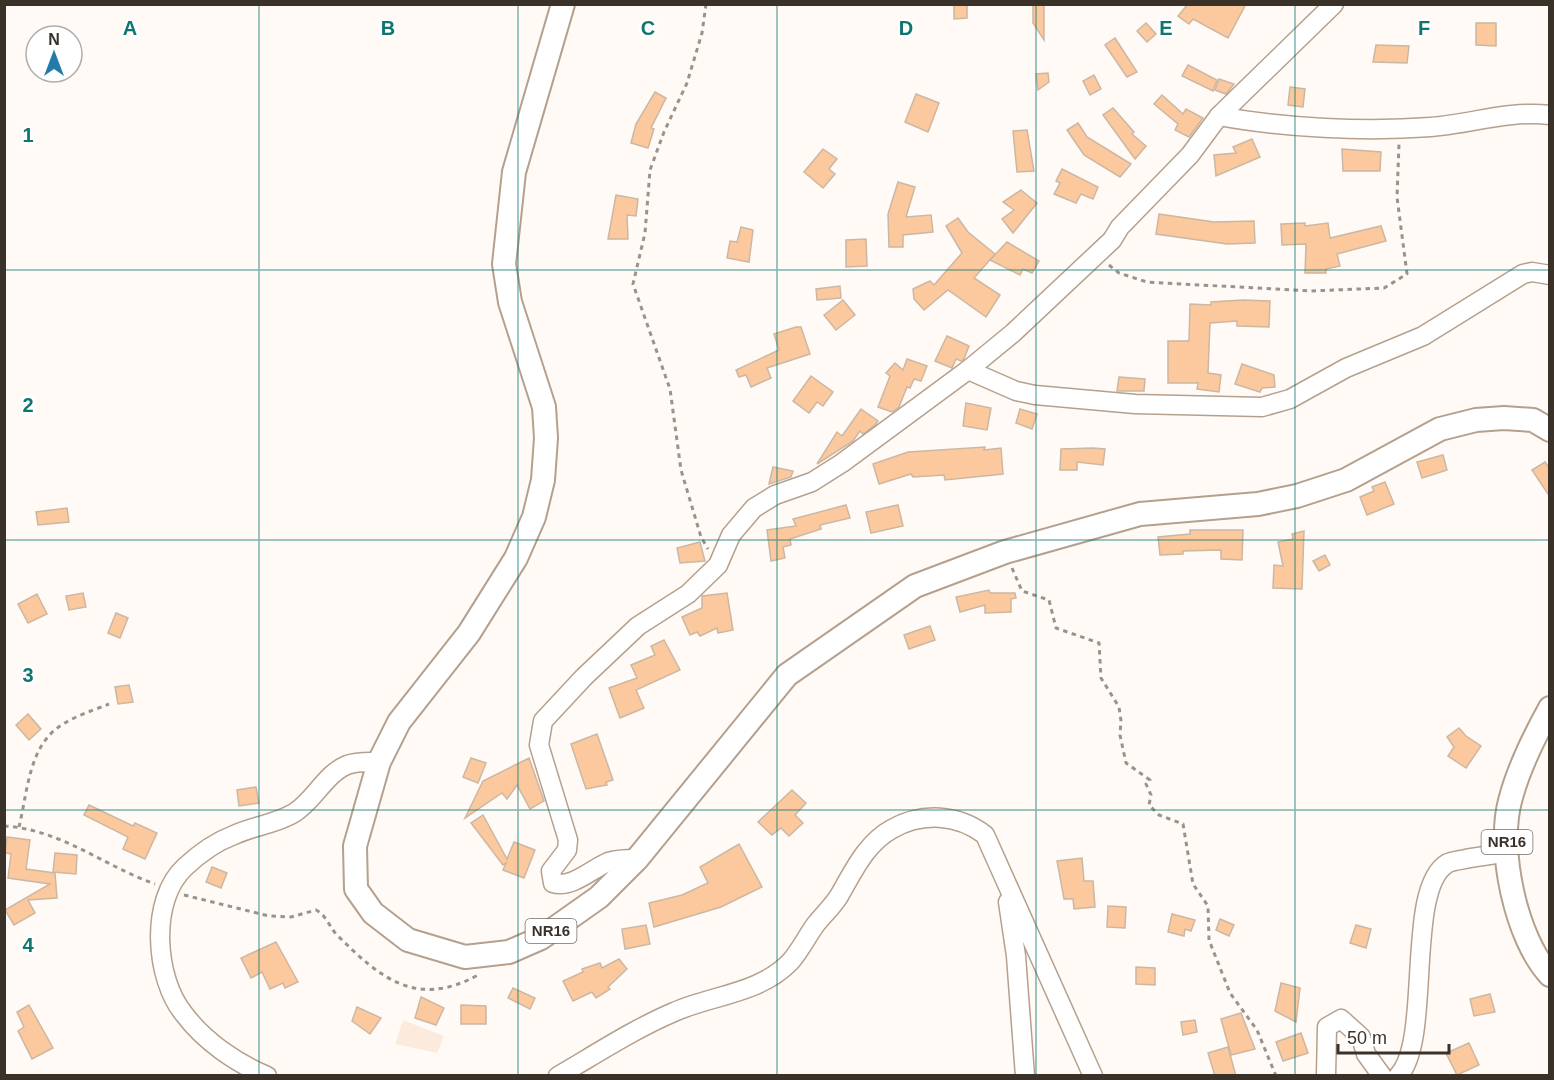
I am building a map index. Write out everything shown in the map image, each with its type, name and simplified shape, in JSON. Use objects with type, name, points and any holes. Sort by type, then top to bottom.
[{"type":"main road","name":"NR16","points":[[563,4],[514,172],[504,264],[513,311],[544,406],[546,438],[543,480],[534,517],[516,558],[469,633],[399,722],[379,762],[355,846],[356,889],[373,913],[408,940],[465,957],[509,951],[541,938],[599,897],[637,859],[787,675],[915,586],[1005,552],[1140,514],[1258,504],[1297,496],[1346,480],[1440,429],[1476,420],[1504,418],[1533,420],[1550,430]]},
{"type":"main road","name":"NR16","points":[[1550,708],[1536,734],[1509,802],[1507,852],[1511,895],[1536,961],[1550,975]]},
{"type":"street","points":[[637,859],[608,862],[581,877],[559,885],[554,883],[552,871],[567,850],[568,840],[542,757],[539,736],[543,721],[584,677],[638,626],[688,594],[718,565],[731,535],[760,503],[812,483],[968,370],[1013,333],[1095,255],[1190,155],[1219,116],[1334,4]]},
{"type":"street","points":[[1219,116],[1274,125],[1400,128],[1456,124],[1516,114],[1550,115]]},
{"type":"street","points":[[968,370],[1016,391],[1035,395],[1135,404],[1262,407],[1290,399],[1346,368],[1423,336],[1523,274],[1532,272],[1550,275]]},
{"type":"street","points":[[267,1076],[231,1057],[183,1014],[170,991],[159,939],[159,917],[182,869],[208,847],[234,834],[294,813],[334,773],[346,765],[379,762]]},
{"type":"street","points":[[558,1076],[672,1012],[741,992],[789,963],[838,899],[870,848],[890,830],[913,819],[943,817],[971,823],[985,835],[1005,883],[1061,1000],[1093,1076]]},
{"type":"street","points":[[1398,1076],[1411,1052],[1421,934],[1434,876],[1449,863],[1507,852]]},
{"type":"street","points":[[1005,883],[1016,956],[1025,1076]]},
{"type":"street","points":[[1326,1076],[1327,1027],[1341,1019],[1361,1037],[1366,1054],[1383,1076]]},
{"type":"path","points":[[706,4],[702,33],[687,83],[664,132],[650,170],[645,233],[633,284],[670,389],[681,470],[690,504],[700,537],[718,565]]},
{"type":"path","points":[[1095,255],[1119,273],[1147,282],[1310,291],[1384,288],[1407,274],[1397,197],[1400,128]]},
{"type":"path","points":[[1005,552],[1022,591],[1049,600],[1056,628],[1099,643],[1101,678],[1119,707],[1122,721],[1119,735],[1126,763],[1150,780],[1146,784],[1151,795],[1149,805],[1159,815],[1183,824],[1193,884],[1208,906],[1209,940],[1230,993],[1257,1030],[1276,1076]]},
{"type":"path","points":[[19,827],[34,759],[48,736],[70,720],[109,704]]},
{"type":"path","points":[[4,826],[19,827],[71,842],[109,865],[202,901],[268,916],[291,917],[316,910],[369,967],[410,987],[435,990],[459,985],[482,973]]},
{"type":"shaded area","points":[[403,1020],[444,1036],[437,1053],[395,1044]]},
{"type":"building","points":[[954,4],[967,4],[967,18],[954,19]]},
{"type":"building","points":[[1033,4],[1044,4],[1044,40],[1033,23]]},
{"type":"building","points":[[1188,4],[1246,4],[1228,38],[1193,19],[1189,24],[1178,16]]},
{"type":"building","points":[[1146,23],[1156,34],[1147,42],[1137,31]]},
{"type":"building","points":[[1476,23],[1496,23],[1496,46],[1476,45]]},
{"type":"building","points":[[1115,38],[1137,72],[1127,77],[1105,45]]},
{"type":"building","points":[[1376,45],[1409,46],[1407,63],[1373,62]]},
{"type":"building","points":[[1188,65],[1217,80],[1213,91],[1182,76]]},
{"type":"building","points":[[1048,73],[1049,82],[1038,90],[1036,74]]},
{"type":"building","points":[[1094,75],[1101,89],[1090,95],[1083,81]]},
{"type":"building","points":[[1219,79],[1234,84],[1226,94],[1215,90]]},
{"type":"building","points":[[1290,87],[1305,89],[1303,107],[1288,105]]},
{"type":"building","points":[[655,92],[666,98],[651,128],[654,129],[648,148],[631,143],[636,124]]},
{"type":"building","points":[[916,94],[939,103],[928,132],[905,122]]},
{"type":"building","points":[[1162,95],[1183,114],[1186,109],[1203,118],[1189,137],[1175,130],[1178,124],[1154,104]]},
{"type":"building","points":[[1113,108],[1134,132],[1132,134],[1146,146],[1135,159],[1103,115]]},
{"type":"building","points":[[1078,123],[1087,137],[1131,164],[1120,177],[1084,155],[1067,130]]},
{"type":"building","points":[[1027,130],[1034,171],[1017,172],[1013,131]]},
{"type":"building","points":[[1252,139],[1260,157],[1216,176],[1214,155],[1236,153],[1233,147]]},
{"type":"building","points":[[823,149],[837,159],[829,169],[835,174],[823,188],[804,172]]},
{"type":"building","points":[[1342,149],[1381,152],[1380,171],[1343,171]]},
{"type":"building","points":[[1062,169],[1098,187],[1093,199],[1081,194],[1076,203],[1054,194],[1060,183],[1056,181]]},
{"type":"building","points":[[898,182],[915,187],[906,217],[931,215],[933,232],[903,235],[903,247],[889,247],[888,214]]},
{"type":"building","points":[[1021,190],[1037,203],[1013,233],[1002,219],[1014,210],[1003,202]]},
{"type":"building","points":[[616,195],[638,199],[636,216],[627,215],[628,239],[608,239]]},
{"type":"building","points":[[1159,214],[1214,222],[1254,221],[1255,243],[1227,244],[1156,234]]},
{"type":"building","points":[[958,218],[968,232],[995,254],[974,278],[1000,295],[986,317],[948,290],[924,310],[914,299],[913,289],[930,281],[934,285],[962,253],[946,226]]},
{"type":"building","points":[[1305,223],[1305,226],[1328,223],[1330,238],[1381,226],[1386,241],[1337,254],[1340,266],[1326,269],[1326,273],[1305,273],[1306,244],[1282,245],[1281,224]]},
{"type":"building","points":[[741,227],[753,230],[749,262],[727,258],[730,241],[737,242]]},
{"type":"building","points":[[866,239],[867,266],[846,267],[846,240]]},
{"type":"building","points":[[1007,242],[1039,261],[1032,273],[1023,269],[1020,275],[990,260]]},
{"type":"building","points":[[840,286],[841,298],[817,300],[816,289]]},
{"type":"building","points":[[843,300],[855,315],[836,330],[824,315]]},
{"type":"building","points":[[1270,301],[1269,327],[1237,326],[1237,321],[1210,323],[1208,373],[1221,375],[1219,392],[1197,389],[1198,383],[1168,383],[1168,341],[1189,341],[1190,304],[1211,305],[1211,302]]},
{"type":"building","points":[[801,327],[810,354],[767,368],[771,378],[751,387],[746,375],[739,377],[736,370],[779,350],[774,334]]},
{"type":"building","points":[[947,336],[969,346],[964,359],[961,361],[956,359],[952,368],[935,361]]},
{"type":"building","points":[[907,359],[927,366],[921,381],[914,379],[910,388],[907,387],[899,407],[892,412],[878,407],[890,376],[886,373],[895,363],[903,370]]},
{"type":"building","points":[[1242,364],[1274,375],[1275,387],[1262,388],[1260,392],[1235,384]]},
{"type":"building","points":[[811,376],[833,392],[823,406],[817,402],[809,413],[793,401]]},
{"type":"building","points":[[1119,377],[1145,379],[1144,391],[1117,391]]},
{"type":"building","points":[[966,403],[991,408],[987,430],[963,426]]},
{"type":"building","points":[[861,409],[878,421],[875,425],[863,434],[860,431],[853,441],[817,464],[837,432],[842,436]]},
{"type":"building","points":[[1020,409],[1037,414],[1032,429],[1016,423]]},
{"type":"building","points":[[985,447],[984,450],[1001,448],[1003,474],[945,480],[944,475],[913,477],[911,474],[879,484],[873,464],[908,452]]},
{"type":"building","points":[[1061,449],[1105,449],[1103,465],[1077,462],[1077,470],[1060,470]]},
{"type":"building","points":[[1443,455],[1447,470],[1422,478],[1417,462]]},
{"type":"building","points":[[1545,462],[1550,469],[1550,497],[1532,470]]},
{"type":"building","points":[[773,467],[793,471],[791,477],[769,484]]},
{"type":"building","points":[[1385,482],[1394,504],[1367,515],[1360,497],[1374,491],[1372,487]]},
{"type":"building","points":[[846,505],[850,518],[820,525],[821,529],[790,539],[791,545],[783,547],[785,558],[771,561],[767,530],[796,526],[793,519]]},
{"type":"building","points":[[898,505],[903,526],[871,533],[866,512]]},
{"type":"building","points":[[67,508],[69,522],[38,525],[36,512]]},
{"type":"building","points":[[1190,530],[1243,530],[1242,560],[1221,559],[1221,550],[1183,551],[1183,554],[1160,555],[1158,537],[1190,534]]},
{"type":"building","points":[[1304,531],[1302,589],[1273,588],[1274,565],[1283,566],[1278,542],[1293,539],[1292,534]]},
{"type":"building","points":[[700,542],[705,561],[680,563],[677,548]]},
{"type":"building","points":[[1325,555],[1330,565],[1319,571],[1313,561]]},
{"type":"building","points":[[989,590],[990,593],[1015,593],[1016,598],[1011,599],[1011,612],[985,613],[985,605],[960,612],[956,597]]},
{"type":"building","points":[[83,593],[86,607],[69,610],[66,596]]},
{"type":"building","points":[[727,593],[733,630],[718,633],[717,628],[700,636],[697,632],[690,635],[682,617],[702,608],[702,596]]},
{"type":"building","points":[[37,594],[47,614],[28,623],[18,604]]},
{"type":"building","points":[[116,613],[128,618],[120,638],[108,633]]},
{"type":"building","points":[[930,626],[935,640],[909,649],[904,635]]},
{"type":"building","points":[[664,640],[680,670],[636,690],[644,708],[620,718],[609,688],[637,678],[631,665],[655,655],[651,646]]},
{"type":"building","points":[[129,685],[133,702],[118,704],[115,687]]},
{"type":"building","points":[[28,714],[41,729],[29,740],[16,725]]},
{"type":"building","points":[[1459,728],[1481,746],[1466,768],[1448,756],[1454,747],[1447,737]]},
{"type":"building","points":[[597,734],[613,780],[606,782],[607,785],[586,789],[571,744]]},
{"type":"building","points":[[471,758],[486,763],[478,783],[463,777]]},
{"type":"building","points":[[529,758],[544,801],[530,809],[517,785],[507,799],[502,793],[465,818],[483,781]]},
{"type":"building","points":[[256,787],[259,803],[239,806],[237,790]]},
{"type":"building","points":[[792,790],[806,803],[795,815],[803,823],[789,836],[781,828],[772,835],[758,822]]},
{"type":"building","points":[[89,805],[133,826],[135,823],[157,833],[145,859],[123,849],[128,837],[84,815]]},
{"type":"building","points":[[483,815],[507,859],[514,842],[535,850],[524,878],[503,870],[506,863],[503,865],[471,823]]},
{"type":"building","points":[[7,837],[30,840],[26,869],[55,873],[57,898],[28,900],[35,913],[14,925],[5,910],[50,884],[8,878],[11,854],[5,853]]},
{"type":"building","points":[[739,844],[762,887],[721,907],[654,927],[649,903],[682,895],[708,883],[700,867]]},
{"type":"building","points":[[55,853],[77,855],[76,874],[53,872]]},
{"type":"building","points":[[1082,858],[1084,881],[1093,881],[1095,907],[1074,909],[1073,899],[1064,899],[1057,861]]},
{"type":"building","points":[[212,867],[227,873],[221,888],[206,882]]},
{"type":"building","points":[[1108,906],[1126,907],[1125,928],[1107,927]]},
{"type":"building","points":[[1172,914],[1195,920],[1191,931],[1185,929],[1184,936],[1168,932]]},
{"type":"building","points":[[1220,919],[1234,925],[1229,936],[1216,930]]},
{"type":"building","points":[[646,925],[650,944],[625,949],[622,929]]},
{"type":"building","points":[[1356,925],[1371,929],[1366,948],[1350,943]]},
{"type":"building","points":[[276,942],[298,982],[285,988],[283,983],[270,989],[262,972],[251,978],[241,958]]},
{"type":"building","points":[[619,959],[627,969],[608,987],[610,989],[596,998],[592,992],[573,1001],[563,981],[583,972],[582,969],[600,963],[602,968]]},
{"type":"building","points":[[1136,967],[1155,968],[1155,985],[1136,984]]},
{"type":"building","points":[[1281,983],[1300,988],[1296,1022],[1275,1011]]},
{"type":"building","points":[[513,988],[535,998],[530,1009],[508,998]]},
{"type":"building","points":[[1490,994],[1495,1012],[1474,1016],[1470,999]]},
{"type":"building","points":[[421,997],[444,1008],[436,1025],[415,1018]]},
{"type":"building","points":[[29,1005],[53,1048],[32,1059],[18,1031],[24,1027],[17,1012]]},
{"type":"building","points":[[461,1005],[486,1006],[486,1024],[461,1024]]},
{"type":"building","points":[[357,1007],[381,1018],[370,1034],[352,1021]]},
{"type":"building","points":[[1241,1013],[1255,1049],[1231,1055],[1221,1019]]},
{"type":"building","points":[[1195,1020],[1197,1032],[1183,1035],[1181,1022]]},
{"type":"building","points":[[1301,1033],[1308,1053],[1283,1061],[1276,1042]]},
{"type":"building","points":[[1469,1043],[1479,1065],[1457,1075],[1446,1053]]},
{"type":"building","points":[[1228,1047],[1236,1076],[1215,1076],[1208,1053]]}]
